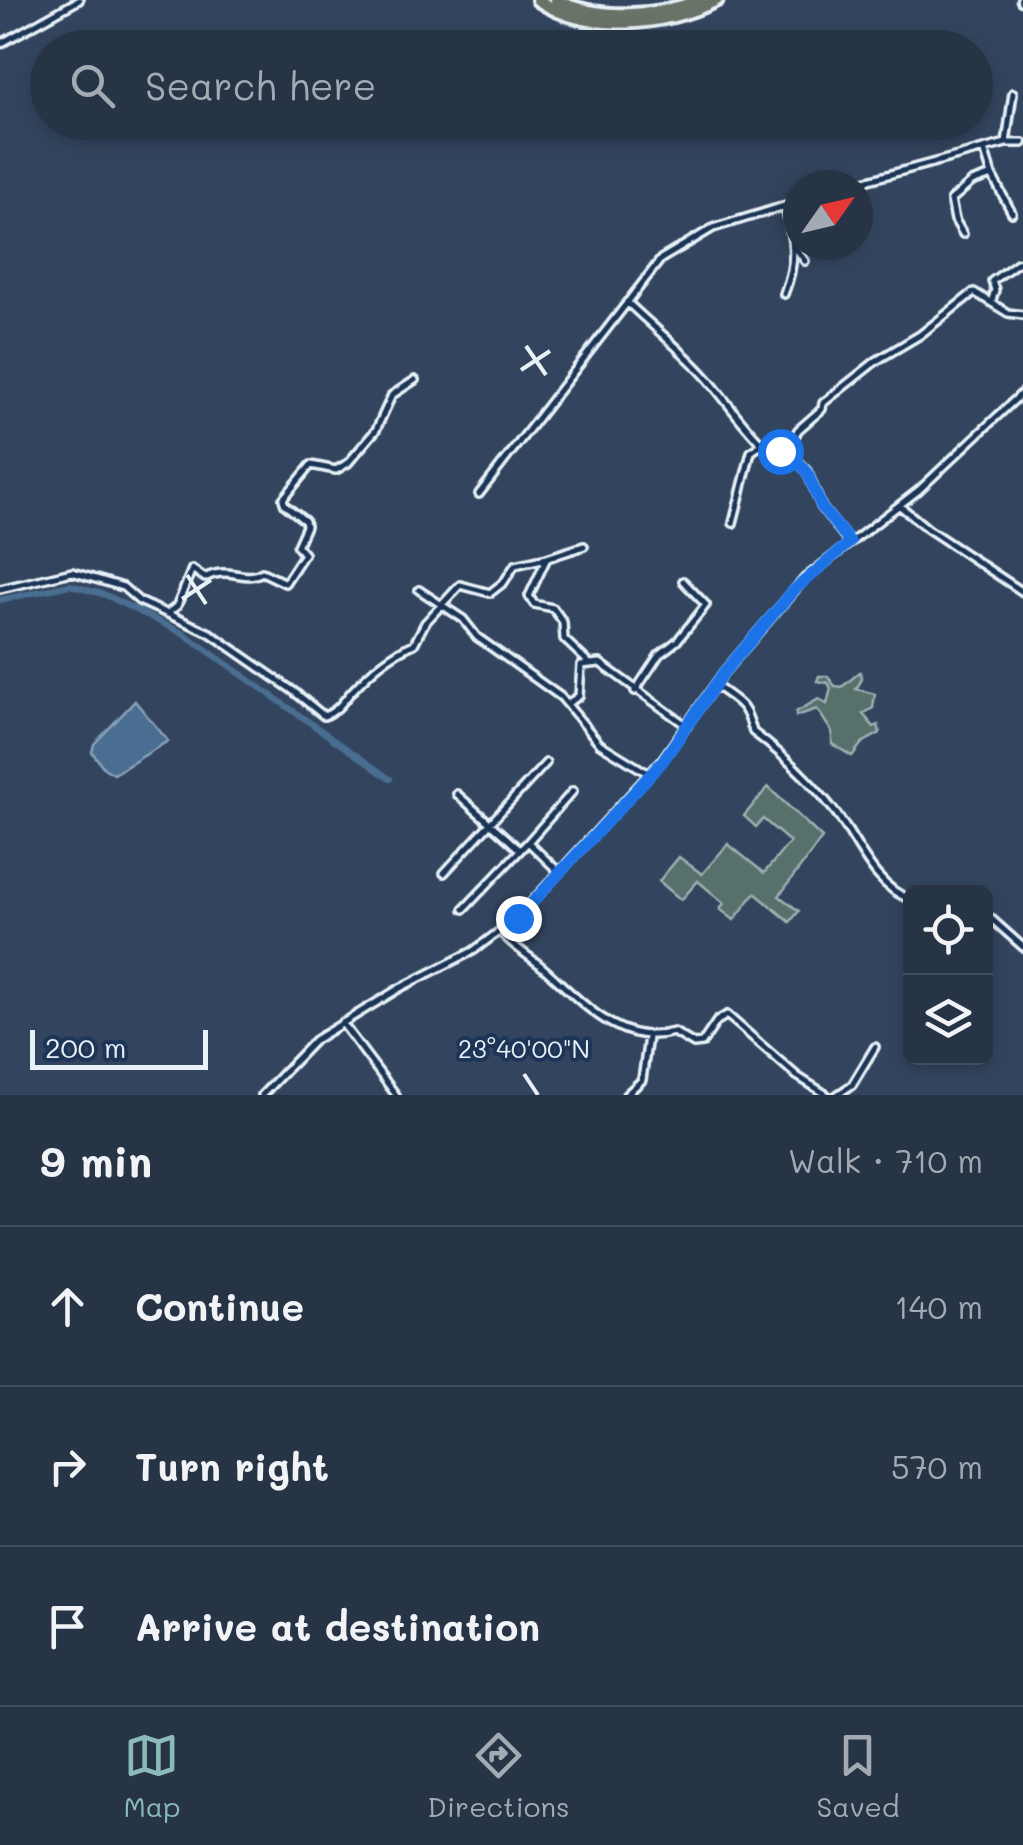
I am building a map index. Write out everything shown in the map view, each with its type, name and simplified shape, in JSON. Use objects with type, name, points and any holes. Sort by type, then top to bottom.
[{"type":"highway","points":[[538,0],[569,14],[629,23],[681,14],[716,0]]},
{"type":"highway","points":[[556,0],[586,10],[627,14],[700,0]]},
{"type":"street","points":[[0,44],[79,0]]},
{"type":"street","points":[[1006,143],[1013,93]]},
{"type":"street","points":[[873,179],[1006,143],[1023,143]]},
{"type":"street","points":[[984,149],[992,175],[1012,213]]},
{"type":"street","points":[[963,234],[950,207],[951,200],[972,182],[992,175]]},
{"type":"street","points":[[479,494],[627,302],[672,250],[713,228],[783,206]]},
{"type":"street","points":[[784,294],[794,270],[794,260]]},
{"type":"street","points":[[992,300],[992,281],[1023,262]]},
{"type":"street","points":[[788,450],[798,430],[824,403],[876,361],[920,336],[974,292],[1008,313],[1023,314]]},
{"type":"street","points":[[627,302],[684,354],[735,418],[762,444],[788,450]]},
{"type":"street","points":[[168,612],[177,606],[192,569],[204,578],[224,570],[248,577],[262,572],[286,583],[304,554],[297,546],[306,526],[282,499],[310,465],[336,470],[348,463],[376,430],[392,396],[415,380]]},
{"type":"street","points":[[262,1095],[315,1040],[473,951],[518,918],[648,774],[794,590],[900,506],[1023,392]]},
{"type":"street","points":[[733,523],[750,452],[762,444]]},
{"type":"street","points":[[788,450],[807,472],[822,508],[850,542]]},
{"type":"street","points":[[900,506],[1023,592]]},
{"type":"street","points":[[0,589],[72,572],[123,587],[139,601],[210,634],[324,716],[337,710],[382,662],[414,644],[425,623],[460,585],[490,593],[504,582],[515,564],[584,546]]},
{"type":"street","points":[[547,558],[529,596],[534,604],[553,608],[563,622],[564,639],[589,663]]},
{"type":"street","points":[[634,691],[659,655],[677,641],[706,605],[682,580]]},
{"type":"street","points":[[420,590],[463,619],[476,636],[567,704],[600,744],[648,774]]},
{"type":"street","points":[[567,704],[579,696],[581,665],[600,663],[688,726]]},
{"type":"street","points":[[715,686],[735,695],[748,713],[753,732],[783,754],[836,812],[882,881],[903,894]]},
{"type":"street","points":[[444,874],[546,763]]},
{"type":"street","points":[[464,909],[574,791]]},
{"type":"street","points":[[457,794],[520,850]]},
{"type":"street","points":[[528,842],[559,872]]},
{"type":"street","points":[[993,920],[1023,948]]},
{"type":"street","points":[[500,931],[568,994],[607,1022],[648,1037],[674,1032],[694,1044],[702,1043],[727,1015],[797,1076],[827,1095]]},
{"type":"street","points":[[342,1023],[396,1095]]},
{"type":"street","points":[[626,1095],[642,1080],[648,1037]]},
{"type":"street","points":[[837,1095],[852,1085],[874,1047]]},
{"type":"green space","points":[[860,672],[862,679],[856,689],[875,694],[873,708],[863,714],[874,727],[878,725],[880,733],[862,743],[852,756],[832,744],[832,732],[817,709],[796,716],[796,712],[819,699],[827,704],[831,688],[828,683],[817,681],[819,676],[827,676],[835,686],[842,687]]},
{"type":"green space","points":[[768,787],[822,838],[779,896],[799,911],[790,922],[755,893],[734,920],[720,909],[724,903],[698,881],[681,900],[659,881],[679,857],[702,874],[728,844],[764,873],[790,842],[763,819],[756,827],[744,816]]},
{"type":"water","points":[[135,701],[168,741],[114,774],[92,752],[94,744]]},
{"type":"waterway","points":[[0,600],[70,585],[106,595],[184,634],[390,779]]},
{"type":"route","points":[[518,918],[662,762],[724,672],[794,590],[850,542],[822,508],[807,472],[788,450],[780,451]]}]
